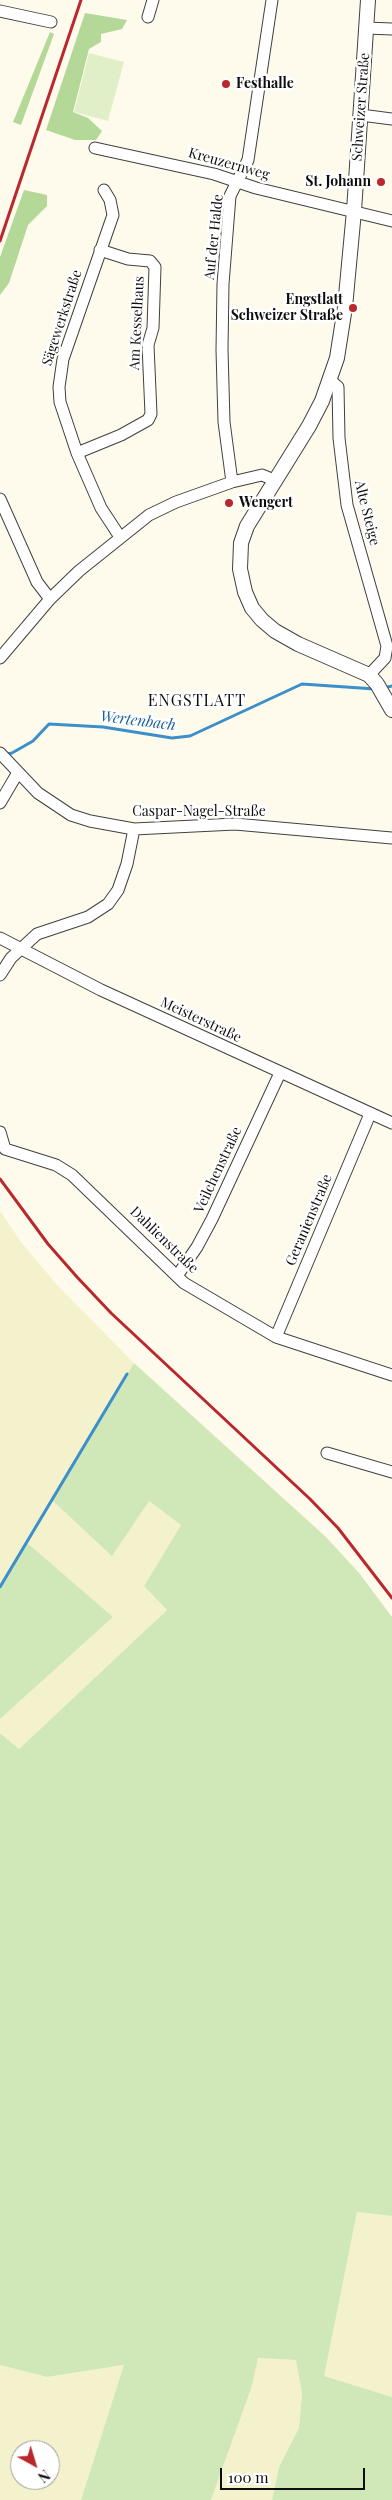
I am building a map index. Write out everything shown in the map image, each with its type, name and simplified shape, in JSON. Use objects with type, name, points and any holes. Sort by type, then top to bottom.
[{"type":"street","points":[[148,17],[153,0]]},
{"type":"street","name":"Auf der Halde","points":[[232,482],[224,422],[222,350],[223,284],[230,196],[248,160],[272,0]]},
{"type":"street","name":"Schweizer Straße","points":[[368,0],[346,307],[337,358],[330,381],[309,426],[247,526],[241,543],[240,555],[241,580],[252,608],[262,620],[275,631],[373,679]]},
{"type":"street","points":[[0,11],[51,22]]},
{"type":"street","points":[[366,28],[392,29]]},
{"type":"street","points":[[361,115],[392,119]]},
{"type":"street","name":"Kreuzernweg","points":[[95,148],[214,174],[256,188],[392,221]]},
{"type":"street","name":"Sägewerkstraße","points":[[104,190],[110,200],[113,215],[59,374],[60,402],[77,453],[101,508],[120,536]]},
{"type":"street","name":"Am Kesselhaus","points":[[77,453],[121,435],[148,420],[152,414],[148,345],[153,328],[155,267],[150,261],[128,260],[100,250]]},
{"type":"street","name":"Alte Steige","points":[[330,381],[338,387],[339,438],[347,505],[387,646],[385,658],[373,679]]},
{"type":"street","points":[[0,658],[50,599],[120,536],[149,515],[176,502],[232,482],[262,475],[274,480]]},
{"type":"street","points":[[0,499],[37,582],[50,599]]},
{"type":"street","points":[[373,679],[390,702]]},
{"type":"street","name":"Caspar-Nagel-Straße","points":[[3,757],[17,774],[38,793],[71,815],[90,821],[134,829],[235,824],[392,838]]},
{"type":"street","points":[[0,803],[17,774]]},
{"type":"street","points":[[0,975],[20,948],[37,934],[88,917],[108,904],[118,890],[127,864],[134,829]]},
{"type":"street","name":"Meisterstraße","points":[[0,938],[101,990],[392,1123]]},
{"type":"street","name":"Veilchenstraße","points":[[176,1276],[197,1247],[212,1219],[280,1073]]},
{"type":"street","name":"Geranienstraße","points":[[276,1337],[370,1114]]},
{"type":"street","name":"Dahlienstraße","points":[[0,1132],[5,1149],[56,1165],[72,1175],[129,1227],[184,1283],[276,1337],[392,1375]]},
{"type":"street","points":[[326,1453],[392,1472]]},
{"type":"shaded area","points":[[0,1211],[21,1242],[58,1286],[134,1363],[52,1501],[149,1501],[181,1525],[144,1586],[167,1610],[19,1749],[0,1733],[0,1719],[113,1617],[26,1543],[0,1587]]},
{"type":"shaded area","points":[[357,2212],[392,2216],[392,2397],[323,2376]]},
{"type":"shaded area","points":[[258,2358],[297,2360],[302,2393],[299,2428],[279,2467],[272,2500],[211,2500],[252,2386]]},
{"type":"shaded area","points":[[0,2365],[47,2377],[125,2365],[81,2500],[0,2500]]},
{"type":"green space","points":[[85,13],[127,20],[122,29],[101,34],[101,42],[89,49],[73,112],[88,118],[102,131],[96,140],[75,140],[46,130]]},
{"type":"green space","points":[[50,32],[54,34],[21,125],[13,122]]},
{"type":"green space","points":[[89,53],[124,62],[108,121],[74,112]]},
{"type":"green space","points":[[24,190],[47,195],[47,206],[28,225],[9,283],[0,295],[0,257]]},
{"type":"green space","points":[[134,1363],[326,1537],[360,1574],[392,1617],[392,2216],[357,2212],[324,2376],[392,2397],[392,2500],[272,2500],[279,2467],[299,2428],[302,2393],[296,2360],[258,2358],[252,2386],[211,2500],[81,2500],[124,2365],[47,2377],[0,2365],[0,1733],[19,1749],[167,1610],[144,1586],[181,1525],[149,1501],[112,1556],[52,1500]]},
{"type":"green space","points":[[26,1542],[113,1617],[0,1719],[0,1587]]},
{"type":"waterway","name":"Wertenbach","points":[[6,754],[12,753],[33,741],[49,724],[103,727],[172,738],[190,736],[302,684],[375,689]]},
{"type":"waterway","name":"Wertenbach","points":[[384,688],[392,686]]},
{"type":"waterway","points":[[0,1587],[127,1374]]},
{"type":"railway","points":[[0,241],[81,0]]},
{"type":"railway","points":[[0,1179],[48,1244],[77,1277],[111,1313],[310,1499],[338,1528],[392,1598]]},
{"type":"place","name":"Festhalle","points":[[226,84]]},
{"type":"place","name":"St. Johann","points":[[381,182]]},
{"type":"place","name":"Engstlatt Schweizer Straße","points":[[353,308]]},
{"type":"place","name":"Wengert","points":[[229,503]]},
{"type":"district","name":"ENGSTLATT","points":[[197,701]]}]
